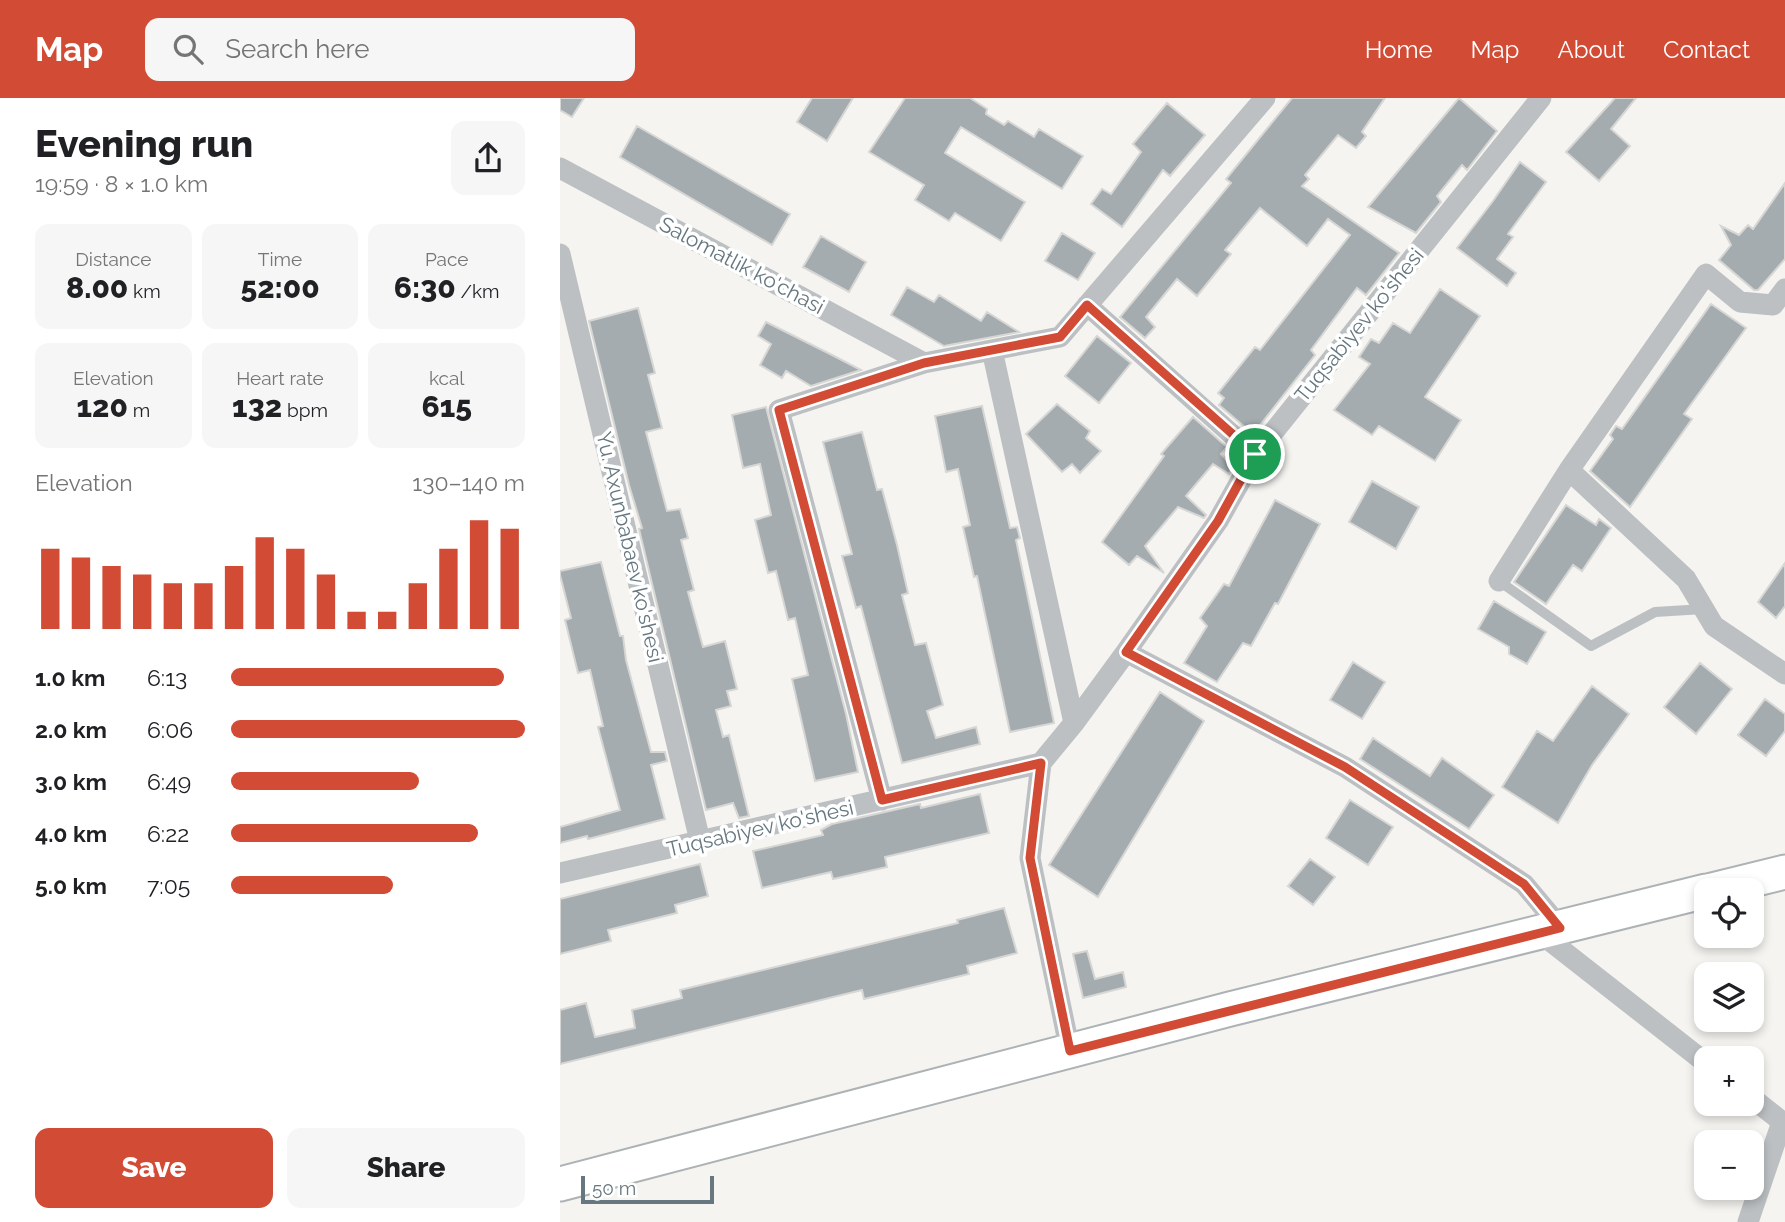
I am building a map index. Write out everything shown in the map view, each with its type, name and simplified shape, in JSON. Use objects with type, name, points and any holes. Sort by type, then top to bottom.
[{"type":"main road","points":[[1760,878],[1785,872]]},
{"type":"main road","points":[[560,1184],[1070,1051],[1694,894]]},
{"type":"street","points":[[882,800],[779,410],[924,363],[1060,337],[1265,98]]},
{"type":"street","name":"Tuqsabiyev ko'shesi","points":[[560,873],[1041,763],[1126,652],[1218,521],[1255,454],[1541,98]]},
{"type":"street","name":"Salomatlik ko'chasi","points":[[560,168],[924,363]]},
{"type":"street","name":"Yu. Axunbabaev ko'shesi","points":[[560,254],[700,841]]},
{"type":"street","points":[[1499,581],[1569,470],[1706,274],[1740,302],[1773,305],[1785,289]]},
{"type":"street","points":[[1087,305],[1255,454]]},
{"type":"street","points":[[992,350],[1074,723]]},
{"type":"street","points":[[1569,470],[1686,579],[1714,626],[1785,674]]},
{"type":"street","points":[[1126,652],[1345,767],[1524,884],[1550,930],[1694,1053]]},
{"type":"street","points":[[1041,763],[1030,858],[1070,1051]]},
{"type":"street","points":[[1748,1222],[1784,1123],[1764,1107]]},
{"type":"lane","points":[[1499,581],[1591,646],[1655,612],[1704,609]]},
{"type":"building","points":[[560,98],[584,98],[572,117],[560,110]]},
{"type":"building","points":[[812,98],[853,98],[827,141],[797,122]]},
{"type":"building","points":[[905,98],[970,98],[987,109],[986,114],[1004,125],[1008,121],[1034,137],[1039,129],[1083,156],[1062,189],[961,127],[945,153],[1025,202],[1001,241],[955,213],[949,221],[915,200],[924,185],[869,152]]},
{"type":"building","points":[[1292,98],[1385,98],[1362,132],[1366,136],[1356,148],[1338,135],[1305,175],[1309,179],[1302,186],[1399,253],[1366,295],[1357,288],[1311,350],[1315,355],[1253,434],[1219,405],[1224,398],[1218,393],[1255,347],[1260,350],[1350,235],[1328,219],[1307,246],[1260,208],[1225,250],[1231,254],[1197,296],[1177,279],[1146,317],[1155,327],[1145,338],[1120,317],[1231,183],[1226,179]]},
{"type":"building","points":[[1459,98],[1497,131],[1467,170],[1462,165],[1437,196],[1441,202],[1416,233],[1368,207]]},
{"type":"building","points":[[1615,98],[1636,98],[1611,129],[1630,146],[1599,181],[1566,152]]},
{"type":"building","points":[[1167,103],[1205,135],[1170,176],[1163,170],[1122,227],[1091,204],[1102,189],[1111,194],[1141,152],[1133,144]]},
{"type":"building","points":[[637,126],[790,214],[772,245],[620,157]]},
{"type":"building","points":[[1520,162],[1546,182],[1508,234],[1513,237],[1497,259],[1516,273],[1507,286],[1457,248]]},
{"type":"building","points":[[1785,183],[1785,259],[1758,290],[1754,290],[1719,260],[1731,245],[1721,226],[1739,235],[1748,225],[1753,229]]},
{"type":"building","points":[[1062,233],[1095,253],[1078,280],[1045,261]]},
{"type":"building","points":[[821,236],[866,262],[849,292],[803,267]]},
{"type":"building","points":[[907,287],[934,302],[939,295],[981,321],[987,312],[1019,332],[944,346],[891,315]]},
{"type":"building","points":[[1440,289],[1480,316],[1425,397],[1461,420],[1435,461],[1379,426],[1372,435],[1334,410],[1370,364],[1359,357],[1371,339],[1379,343],[1393,323],[1410,333]]},
{"type":"building","points":[[1711,304],[1746,328],[1684,414],[1692,419],[1630,507],[1590,471],[1613,439],[1610,435],[1616,426],[1622,429]]},
{"type":"building","points":[[638,308],[655,373],[648,375],[662,428],[646,432],[667,511],[680,509],[688,538],[681,540],[694,590],[688,592],[703,647],[725,641],[737,689],[727,691],[731,706],[716,710],[723,737],[729,735],[749,816],[739,818],[733,803],[706,810],[639,529],[642,528],[589,321]]},
{"type":"building","points":[[766,322],[861,370],[811,386],[786,371],[782,378],[760,365],[771,344],[758,336]]},
{"type":"building","points":[[1097,336],[1131,363],[1099,403],[1065,376]]},
{"type":"building","points":[[1057,404],[1090,431],[1086,438],[1101,451],[1080,473],[1072,464],[1062,472],[1026,434]]},
{"type":"building","points":[[982,406],[1010,528],[1017,527],[1020,538],[1016,540],[1054,723],[1010,732],[977,576],[974,577],[963,527],[970,525],[958,469],[946,472],[935,416]]},
{"type":"building","points":[[766,407],[846,714],[858,772],[815,781],[792,679],[808,675],[795,618],[788,620],[776,571],[768,573],[755,520],[771,515],[760,464],[743,468],[732,415]]},
{"type":"building","points":[[1193,417],[1227,447],[1221,454],[1233,467],[1229,474],[1213,464],[1186,496],[1206,515],[1204,518],[1178,507],[1145,546],[1164,573],[1137,556],[1129,565],[1102,542],[1164,456],[1161,454]]},
{"type":"building","points":[[862,432],[877,490],[882,489],[897,545],[908,593],[902,595],[915,645],[926,643],[943,705],[927,711],[936,738],[976,727],[980,744],[902,763],[861,606],[856,608],[842,556],[852,554],[823,442]]},
{"type":"building","points":[[1372,481],[1419,507],[1396,549],[1349,522]]},
{"type":"building","points":[[1275,500],[1320,524],[1278,604],[1275,603],[1251,646],[1243,643],[1217,682],[1184,663],[1207,626],[1200,618],[1224,584],[1229,586]]},
{"type":"building","points":[[1566,505],[1596,525],[1599,519],[1611,528],[1582,571],[1573,565],[1546,604],[1514,582]]},
{"type":"building","points":[[601,562],[620,636],[623,636],[626,660],[651,752],[665,752],[667,761],[651,765],[665,819],[588,839],[587,836],[560,843],[560,827],[620,810],[598,727],[603,726],[590,670],[578,673],[565,620],[571,618],[560,575],[560,571]]},
{"type":"building","points":[[1785,563],[1785,606],[1776,618],[1758,602]]},
{"type":"building","points":[[1494,601],[1546,632],[1527,664],[1509,654],[1509,647],[1478,629]]},
{"type":"building","points":[[1353,662],[1385,682],[1362,719],[1330,700]]},
{"type":"building","points":[[1700,663],[1732,689],[1696,734],[1664,707]]},
{"type":"building","points":[[1592,686],[1629,714],[1592,765],[1558,823],[1502,787],[1537,731],[1553,741]]},
{"type":"building","points":[[1160,692],[1204,721],[1098,897],[1049,865]]},
{"type":"building","points":[[1765,699],[1785,714],[1785,731],[1766,756],[1738,735]]},
{"type":"building","points":[[1373,738],[1430,776],[1442,758],[1494,795],[1469,829],[1360,759]]},
{"type":"building","points":[[980,794],[989,833],[885,857],[887,867],[833,879],[831,872],[762,888],[753,851],[823,835],[821,830],[832,824],[920,804],[921,808]]},
{"type":"building","points":[[1350,800],[1393,827],[1368,865],[1326,838]]},
{"type":"building","points":[[1310,859],[1335,877],[1313,905],[1288,886]]},
{"type":"building","points":[[700,864],[708,896],[675,905],[677,913],[608,930],[611,941],[560,954],[560,899]]},
{"type":"building","points":[[1004,908],[1017,953],[967,966],[969,974],[864,999],[862,990],[560,1064],[560,1010],[586,1003],[595,1037],[635,1028],[632,1010],[682,998],[680,990],[958,923],[957,920]]},
{"type":"building","points":[[1087,951],[1095,979],[1123,972],[1126,987],[1083,998],[1073,954]]},
{"type":"route","points":[[1087,305],[1255,454],[1218,521],[1126,652],[1345,767],[1524,884],[1560,928],[1070,1051],[1030,858],[1041,763],[882,800],[779,410],[924,363],[1060,337],[1087,305]]}]
